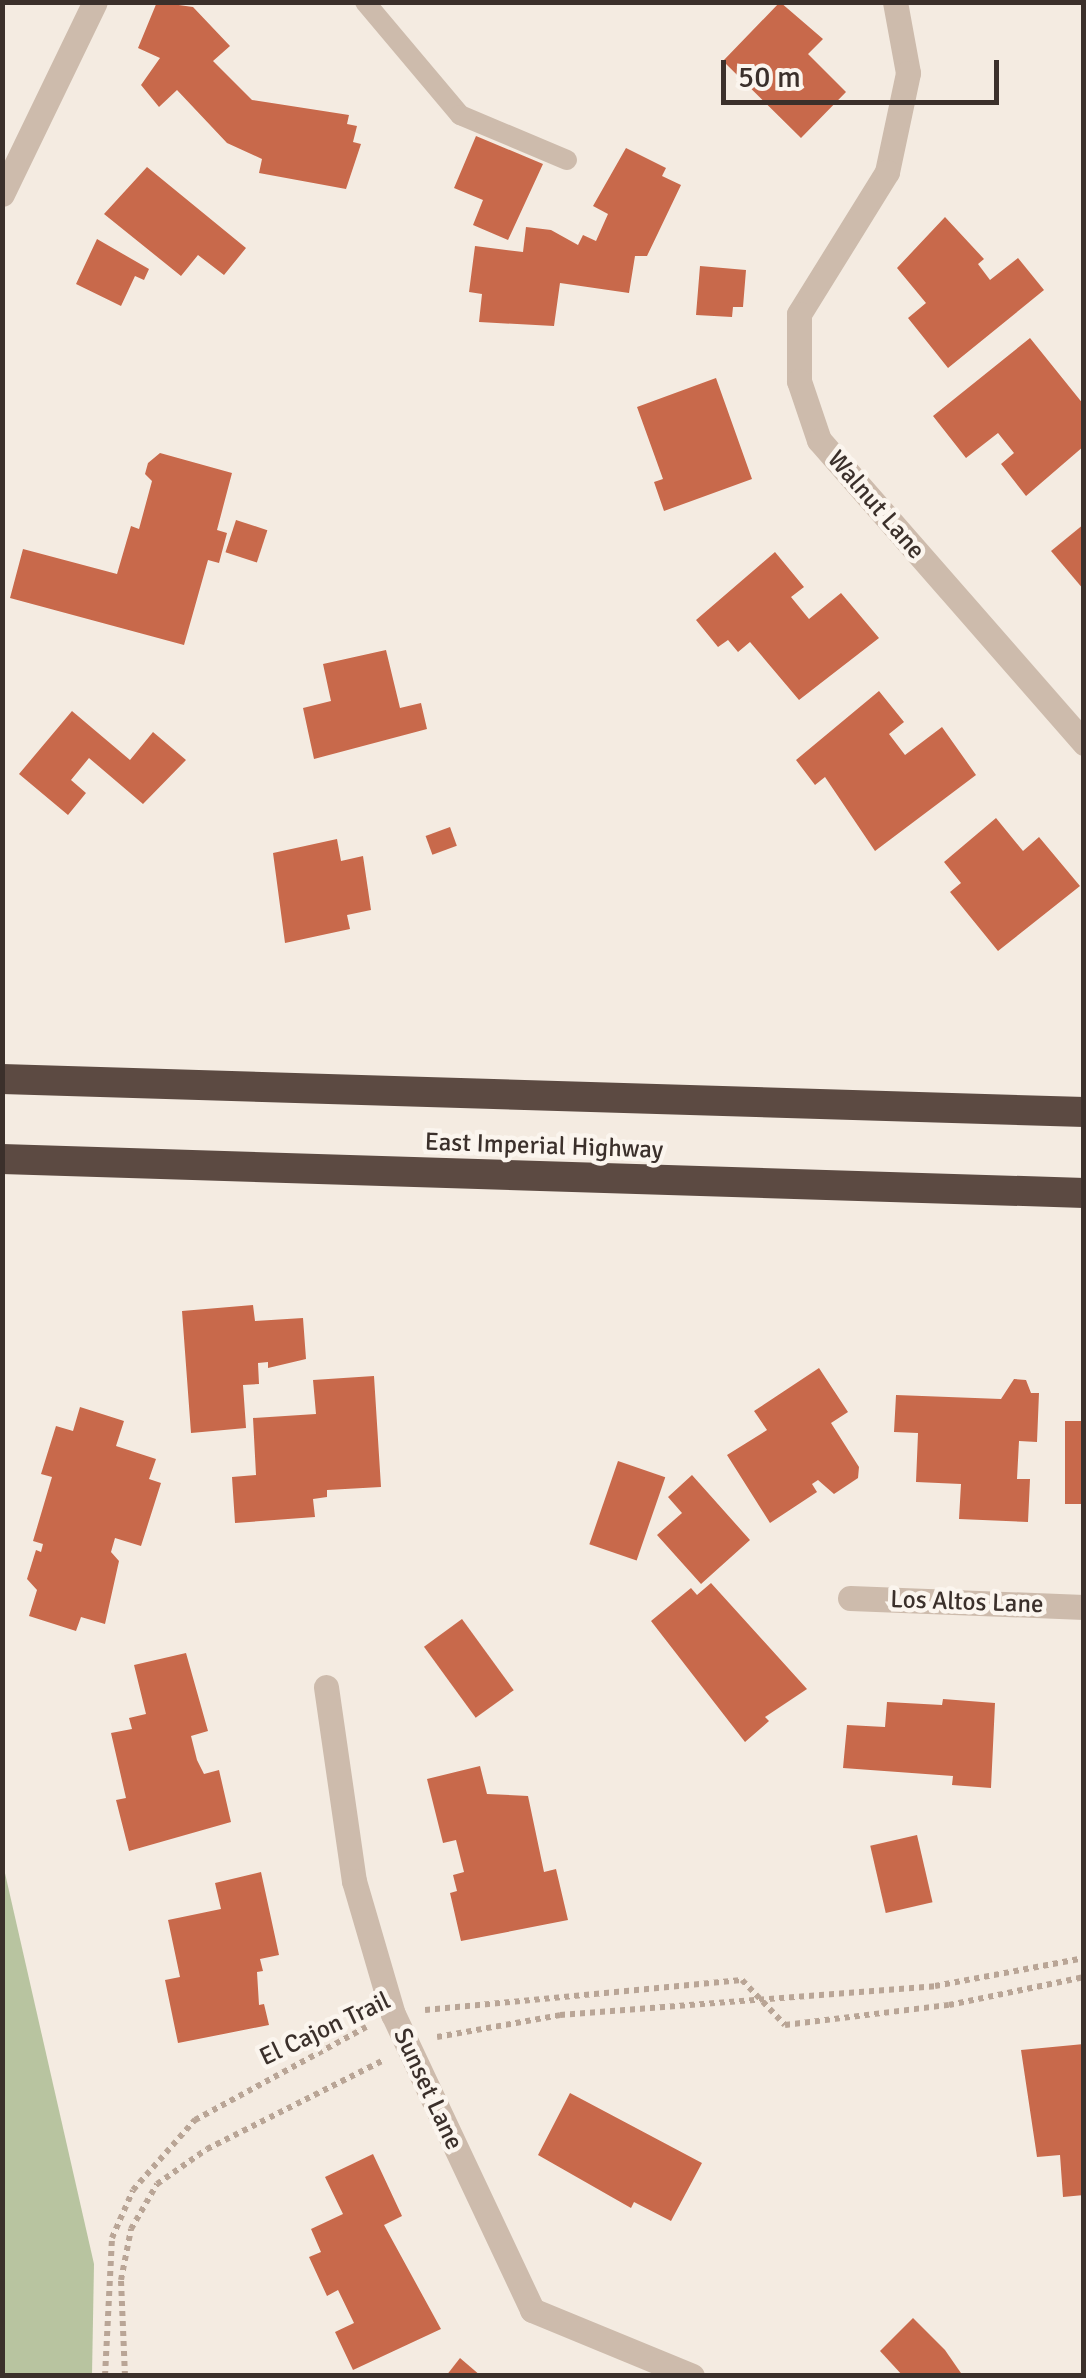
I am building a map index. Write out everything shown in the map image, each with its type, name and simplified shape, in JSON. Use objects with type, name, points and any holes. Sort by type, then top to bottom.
[{"type":"highway","name":"East Imperial Highway","points":[[2,1078],[1084,1112]]},
{"type":"highway","name":"East Imperial Highway","points":[[2,1159],[1084,1193]]},
{"type":"street","points":[[2,194],[95,2]]},
{"type":"street","name":"Walnut Lane","points":[[896,3],[908,73],[887,172],[799,314],[799,381],[820,440],[1084,742]]},
{"type":"street","name":"Los Altos Lane","points":[[850,1598],[1084,1607]]},
{"type":"street","name":"Sunset Lane","points":[[326,1687],[354,1881],[393,2014],[532,2310],[692,2376]]},
{"type":"lane","points":[[365,2],[433,91],[460,114],[566,160]]},
{"type":"path","name":"El Cajon Trail","points":[[125,2376],[121,2280],[131,2229],[157,2184],[207,2149],[409,2048],[560,2016],[758,1996],[935,1986],[1084,1958]]},
{"type":"path","name":"El Cajon Trail","points":[[106,2376],[112,2238],[133,2190],[195,2120],[393,2014],[532,1995],[742,1980],[786,2025],[949,2006],[1084,1977]]},
{"type":"green space","points":[[2,1860],[94,2264],[92,2375],[3,2375]]},
{"type":"building","points":[[157,2],[193,7],[230,46],[213,61],[252,100],[349,115],[347,124],[357,126],[353,142],[361,144],[346,189],[259,173],[262,159],[227,143],[177,90],[159,107],[141,85],[160,58],[138,48]]},
{"type":"building","points":[[780,2],[823,39],[808,54],[846,92],[801,138],[723,61]]},
{"type":"building","points":[[476,136],[543,164],[508,240],[473,225],[483,200],[454,188]]},
{"type":"building","points":[[626,148],[666,168],[662,176],[681,185],[647,256],[635,256],[629,293],[560,283],[554,326],[479,322],[482,294],[469,292],[475,246],[523,252],[526,227],[551,230],[578,245],[583,235],[596,241],[608,214],[593,206]]},
{"type":"building","points":[[147,167],[246,248],[224,275],[198,255],[181,276],[104,214]]},
{"type":"building","points":[[945,217],[984,259],[978,264],[990,280],[1018,258],[1044,290],[948,368],[908,318],[926,303],[897,268]]},
{"type":"building","points":[[97,239],[149,269],[144,280],[135,276],[121,306],[76,284]]},
{"type":"building","points":[[700,266],[746,270],[743,307],[733,307],[732,317],[696,315]]},
{"type":"building","points":[[1030,338],[1084,405],[1084,446],[1026,496],[1001,464],[1014,453],[998,433],[966,458],[933,416]]},
{"type":"building","points":[[716,378],[752,479],[664,511],[654,482],[663,479],[637,407]]},
{"type":"building","points":[[160,453],[232,473],[217,530],[227,533],[219,563],[208,560],[184,645],[10,598],[23,549],[117,574],[131,526],[139,529],[152,481],[145,474],[148,463]]},
{"type":"building","points":[[236,520],[267,530],[257,563],[225,552]]},
{"type":"building","points":[[1084,524],[1084,590],[1051,551]]},
{"type":"building","points":[[775,552],[804,587],[791,597],[809,619],[841,593],[879,638],[799,700],[750,642],[738,652],[728,640],[718,647],[696,620]]},
{"type":"building","points":[[386,650],[400,708],[421,703],[427,729],[314,759],[303,708],[331,701],[323,664]]},
{"type":"building","points":[[879,691],[904,722],[889,734],[905,755],[942,727],[976,775],[875,851],[825,777],[815,785],[796,760]]},
{"type":"building","points":[[72,711],[130,760],[153,732],[186,760],[143,804],[89,758],[71,780],[86,793],[68,815],[19,774]]},
{"type":"building","points":[[996,818],[1023,851],[1039,837],[1080,886],[998,951],[950,892],[961,883],[944,862]]},
{"type":"building","points":[[450,827],[457,846],[432,855],[426,836]]},
{"type":"building","points":[[337,839],[341,861],[363,856],[371,910],[347,915],[350,929],[285,943],[273,853]]},
{"type":"building","points":[[253,1305],[255,1321],[303,1318],[306,1359],[268,1368],[268,1362],[258,1363],[259,1384],[243,1385],[246,1428],[191,1433],[182,1311]]},
{"type":"building","points":[[819,1368],[848,1412],[831,1423],[859,1467],[858,1478],[834,1494],[818,1480],[812,1484],[817,1492],[770,1523],[727,1455],[767,1430],[754,1411]]},
{"type":"building","points":[[374,1376],[381,1487],[327,1490],[327,1497],[313,1499],[315,1517],[235,1523],[232,1477],[256,1475],[253,1418],[316,1414],[313,1380]]},
{"type":"building","points":[[1014,1379],[1026,1380],[1031,1393],[1039,1393],[1037,1442],[1019,1441],[1017,1479],[1030,1479],[1028,1522],[959,1519],[961,1484],[916,1482],[918,1433],[894,1432],[896,1395],[1001,1399]]},
{"type":"building","points":[[80,1407],[124,1421],[116,1446],[156,1459],[149,1479],[161,1483],[141,1546],[115,1538],[111,1552],[119,1561],[105,1624],[81,1617],[76,1631],[29,1616],[37,1590],[27,1579],[36,1550],[41,1552],[43,1544],[33,1541],[52,1477],[41,1474],[56,1426],[73,1431]]},
{"type":"building","points":[[1065,1421],[1084,1421],[1084,1504],[1065,1504]]},
{"type":"building","points":[[618,1461],[665,1477],[637,1560],[589,1544]]},
{"type":"building","points":[[692,1475],[750,1540],[701,1584],[657,1535],[682,1513],[668,1497]]},
{"type":"building","points":[[711,1583],[807,1689],[765,1717],[769,1721],[745,1742],[651,1621],[691,1588],[697,1595]]},
{"type":"building","points":[[462,1619],[514,1690],[476,1718],[424,1647]]},
{"type":"building","points":[[186,1653],[208,1731],[191,1736],[197,1760],[204,1774],[219,1770],[231,1822],[129,1851],[116,1800],[126,1798],[111,1733],[132,1729],[129,1718],[146,1714],[134,1665]]},
{"type":"building","points":[[943,1699],[995,1703],[991,1788],[952,1785],[953,1776],[843,1768],[847,1725],[885,1727],[887,1702],[942,1705]]},
{"type":"building","points":[[480,1766],[487,1794],[528,1796],[544,1872],[556,1869],[568,1920],[461,1941],[450,1893],[457,1891],[453,1875],[464,1872],[456,1840],[443,1843],[427,1779]]},
{"type":"building","points":[[917,1835],[933,1902],[886,1913],[870,1846]]},
{"type":"building","points":[[261,1872],[279,1955],[260,1959],[263,1971],[257,1972],[259,2005],[264,2004],[269,2025],[178,2043],[165,1980],[180,1977],[168,1920],[221,1909],[215,1883]]},
{"type":"building","points":[[1084,2044],[1084,2195],[1063,2197],[1060,2155],[1037,2157],[1021,2050]]},
{"type":"building","points":[[570,2093],[702,2163],[671,2221],[634,2202],[631,2208],[538,2155]]},
{"type":"building","points":[[373,2154],[402,2216],[384,2225],[441,2329],[353,2370],[335,2332],[354,2323],[338,2290],[327,2296],[309,2257],[321,2252],[311,2229],[343,2214],[325,2177]]},
{"type":"building","points":[[913,2318],[945,2350],[963,2376],[903,2376],[880,2351]]},
{"type":"building","points":[[460,2358],[481,2376],[446,2376]]}]
